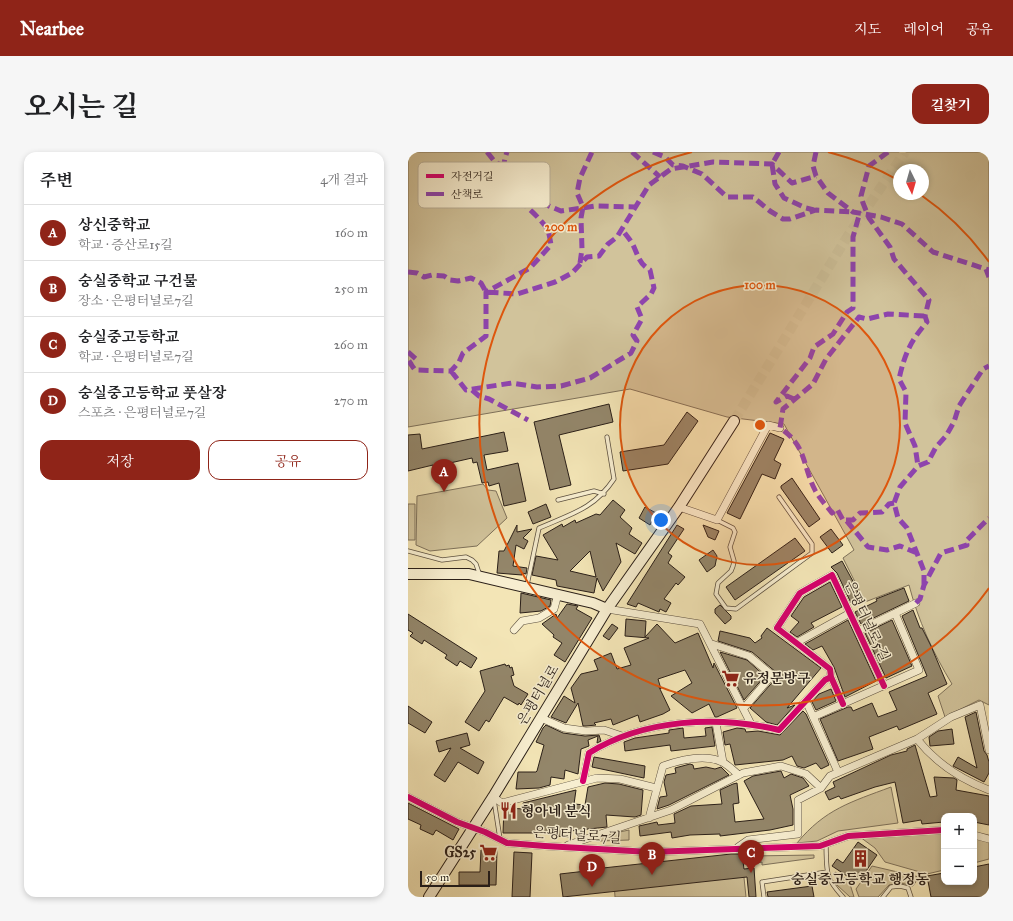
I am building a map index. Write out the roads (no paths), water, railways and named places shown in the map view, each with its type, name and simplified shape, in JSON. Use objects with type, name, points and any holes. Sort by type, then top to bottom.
[{"type":"main road","name":"은평터널로","points":[[429,897],[474,828],[607,609],[679,507],[734,421]]},
{"type":"main road","points":[[408,574],[469,574],[558,594],[593,603],[607,609]]},
{"type":"street","points":[[679,507],[717,520],[768,425],[780,428]]},
{"type":"street","name":"은평터널로5길","points":[[843,704],[831,676],[830,669],[777,628],[800,593],[832,575],[884,686]]},
{"type":"street","points":[[514,630],[522,621],[539,618],[554,609],[558,594]]},
{"type":"street","name":"은평터널로5길","points":[[858,631],[916,603]]},
{"type":"street","points":[[607,609],[700,624],[712,644],[751,724]]},
{"type":"street","name":"은평터널로5길","points":[[796,643],[850,613]]},
{"type":"street","name":"은평터널로5길","points":[[813,717],[919,670],[895,613]]},
{"type":"street","points":[[712,644],[749,656],[772,675],[744,708]]},
{"type":"street","points":[[583,781],[589,753],[622,736],[676,723],[751,724],[779,730],[825,680],[831,676]]},
{"type":"street","points":[[806,701],[838,772]]},
{"type":"street","points":[[736,848],[748,840],[798,834],[798,800],[821,788],[830,776],[917,739],[951,717],[980,705],[986,717],[989,750]]},
{"type":"street","points":[[541,718],[564,728],[586,731],[604,730],[622,736]]},
{"type":"street","points":[[716,723],[723,762]]},
{"type":"street","points":[[917,739],[930,755],[954,774],[989,790]]},
{"type":"street","points":[[649,818],[663,766],[678,761],[702,758],[723,762],[738,775]]},
{"type":"street","name":"은평터널로7길","points":[[564,847],[671,810],[738,775],[781,766],[806,774],[821,788]]},
{"type":"street","points":[[493,797],[502,803],[598,778],[620,779],[656,788]]},
{"type":"street","name":"은평터널로7길","points":[[408,797],[457,822],[507,843],[564,847],[650,852],[820,846],[848,836],[941,830]]},
{"type":"street","points":[[977,836],[989,839]]},
{"type":"lane","points":[[526,586],[539,528],[590,505],[604,494],[614,478],[607,437]]},
{"type":"lane","points":[[558,500],[594,491],[604,494]]},
{"type":"lane","points":[[717,520],[733,528],[736,532],[730,547],[734,561],[733,566],[731,571],[718,583],[716,594],[726,608],[736,609],[812,554],[812,544],[779,497]]},
{"type":"lane","points":[[408,551],[442,560],[466,557],[476,564],[481,577]]},
{"type":"lane","points":[[493,797],[497,810],[500,840]]},
{"type":"lane","points":[[826,844],[827,872],[831,885],[843,897]]},
{"type":"lane","points":[[764,897],[762,882],[827,872]]},
{"type":"lane","points":[[883,897],[891,887],[900,886],[908,888],[911,897]]},
{"type":"tunnel","points":[[734,421],[849,234],[905,152]]},
{"type":"place","name":"상신중학교","points":[[444,492]]},
{"type":"place","name":"유정문방구","points":[[730,678]]},
{"type":"place","name":"형아네 분식","points":[[508,811]]},
{"type":"place","name":"GS25","points":[[489,852]]},
{"type":"place","name":"숭실중고등학교 행정동","points":[[860,859]]},
{"type":"place","name":"숭실중고등학교","points":[[751,873]]},
{"type":"place","name":"숭실중학교 구건물","points":[[652,875]]},
{"type":"place","name":"숭실중고등학교 풋살장","points":[[592,887]]}]
